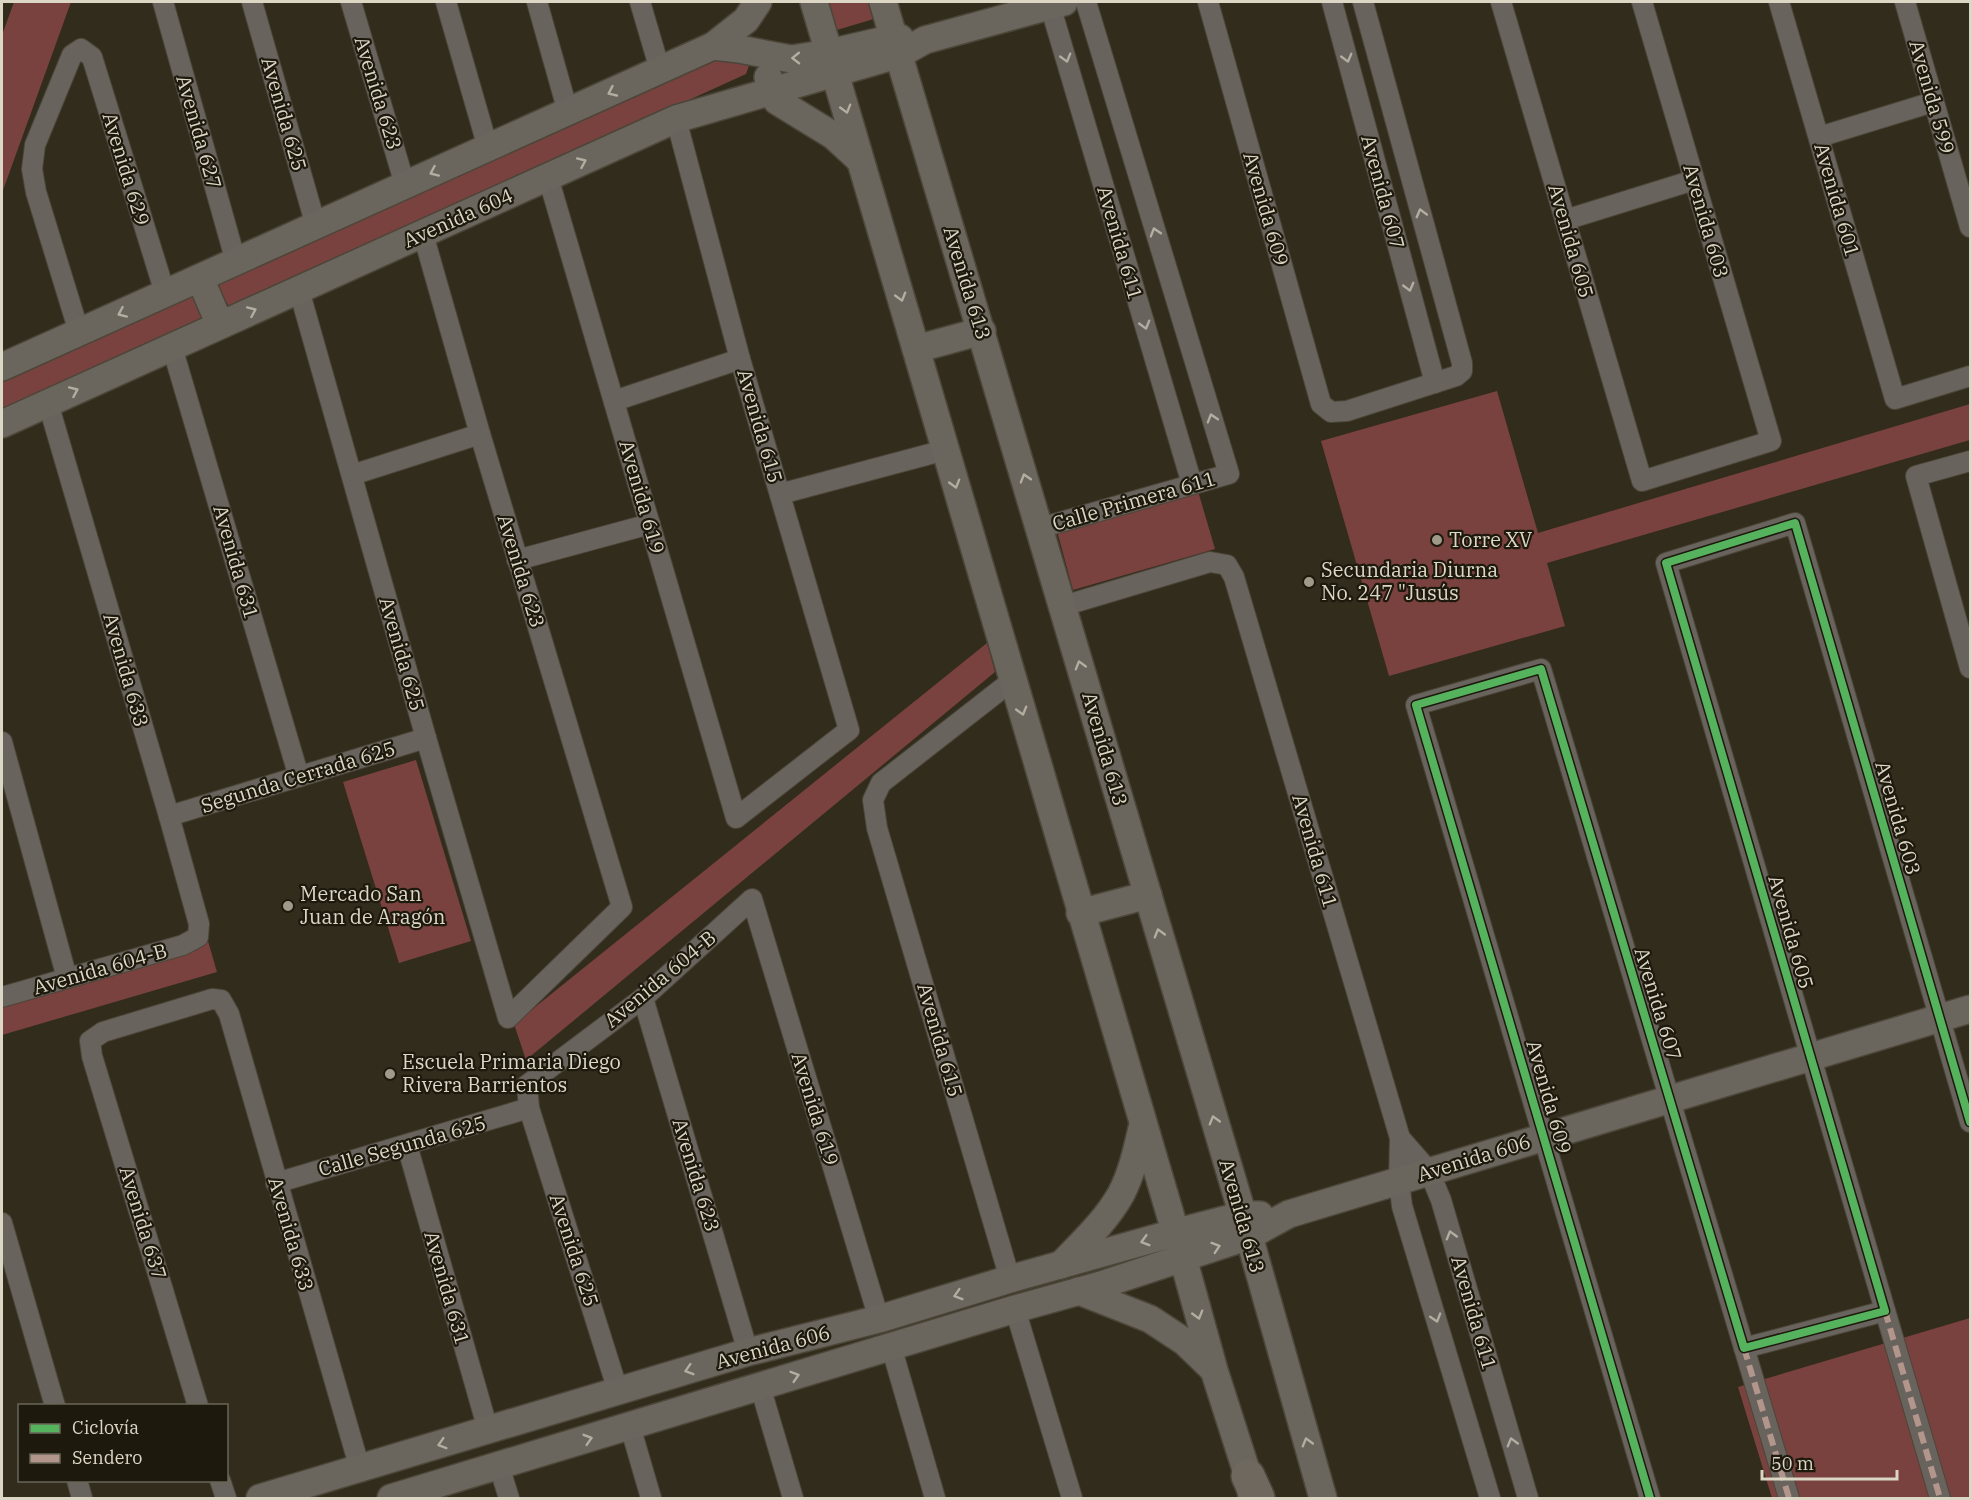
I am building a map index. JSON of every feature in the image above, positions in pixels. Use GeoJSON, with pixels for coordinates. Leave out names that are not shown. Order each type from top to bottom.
{"type":"FeatureCollection","features":[{"type":"Feature","properties":{"kind":"street","name":"Avenida 627"},"geometry":{"type":"LineString","coordinates":[[163,2],[236,262]]}},
{"type":"Feature","properties":{"kind":"street","name":"Avenida 625"},"geometry":{"type":"LineString","coordinates":[[252,2],[316,225]]}},
{"type":"Feature","properties":{"kind":"street","name":"Avenida 623"},"geometry":{"type":"LineString","coordinates":[[351,2],[405,185]]}},
{"type":"Feature","properties":{"kind":"street"},"geometry":{"type":"LineString","coordinates":[[446,2],[488,148]]}},
{"type":"Feature","properties":{"kind":"street"},"geometry":{"type":"LineString","coordinates":[[537,2],[568,112]]}},
{"type":"Feature","properties":{"kind":"street"},"geometry":{"type":"LineString","coordinates":[[640,2],[660,70]]}},
{"type":"Feature","properties":{"kind":"street"},"geometry":{"type":"LineString","coordinates":[[2,367],[713,46],[746,20],[758,2]]}},
{"type":"Feature","properties":{"kind":"street"},"geometry":{"type":"LineString","coordinates":[[814,2],[1214,1370],[1253,1491]]}},
{"type":"Feature","properties":{"kind":"street","name":"Avenida 613"},"geometry":{"type":"LineString","coordinates":[[883,2],[1246,1226],[1323,1498]]}},
{"type":"Feature","properties":{"kind":"street","name":"Avenida 611"},"geometry":{"type":"LineString","coordinates":[[1086,2],[1228,474]]}},
{"type":"Feature","properties":{"kind":"street","name":"Avenida 609"},"geometry":{"type":"LineString","coordinates":[[1208,2],[1321,404],[1331,412],[1347,411],[1435,382]]}},
{"type":"Feature","properties":{"kind":"street","name":"Avenida 607"},"geometry":{"type":"LineString","coordinates":[[1332,2],[1435,382],[1456,376],[1462,371],[1459,352],[1363,2]]}},
{"type":"Feature","properties":{"kind":"street","name":"Avenida 605"},"geometry":{"type":"LineString","coordinates":[[1501,2],[1642,481]]}},
{"type":"Feature","properties":{"kind":"street","name":"Avenida 603"},"geometry":{"type":"LineString","coordinates":[[1641,2],[1771,441],[1642,481]]}},
{"type":"Feature","properties":{"kind":"street","name":"Avenida 601"},"geometry":{"type":"LineString","coordinates":[[1779,2],[1895,399],[1971,376]]}},
{"type":"Feature","properties":{"kind":"street","name":"Avenida 599"},"geometry":{"type":"LineString","coordinates":[[1905,2],[1971,227]]}},
{"type":"Feature","properties":{"kind":"street","name":"Avenida 604"},"geometry":{"type":"LineString","coordinates":[[2,424],[676,119],[770,91],[833,63],[925,40],[1054,3]]}},
{"type":"Feature","properties":{"kind":"street","name":"Avenida 611"},"geometry":{"type":"LineString","coordinates":[[1054,3],[1192,484]]}},
{"type":"Feature","properties":{"kind":"street","name":"Avenida 604"},"geometry":{"type":"LineString","coordinates":[[713,46],[791,59],[833,63]]}},
{"type":"Feature","properties":{"kind":"street","name":"Avenida 629"},"geometry":{"type":"LineString","coordinates":[[79,332],[36,192],[32,169],[35,146],[72,54],[81,49],[92,57],[165,293]]}},
{"type":"Feature","properties":{"kind":"street"},"geometry":{"type":"LineString","coordinates":[[767,54],[770,91],[777,102],[834,136],[862,162]]}},
{"type":"Feature","properties":{"kind":"street"},"geometry":{"type":"LineString","coordinates":[[1819,137],[1933,102]]}},
{"type":"Feature","properties":{"kind":"street","name":"Avenida 615"},"geometry":{"type":"LineString","coordinates":[[676,119],[740,359],[849,730],[736,818]]}},
{"type":"Feature","properties":{"kind":"street","name":"Avenida 619"},"geometry":{"type":"LineString","coordinates":[[548,177],[736,818]]}},
{"type":"Feature","properties":{"kind":"street"},"geometry":{"type":"LineString","coordinates":[[1565,220],[1694,180]]}},
{"type":"Feature","properties":{"kind":"street","name":"Avenida 623"},"geometry":{"type":"LineString","coordinates":[[423,234],[517,560],[622,907],[508,1018]]}},
{"type":"Feature","properties":{"kind":"street"},"geometry":{"type":"LineString","coordinates":[[200,278],[220,325]]}},
{"type":"Feature","properties":{"kind":"street","name":"Avenida 625"},"geometry":{"type":"LineString","coordinates":[[299,290],[508,1018]]}},
{"type":"Feature","properties":{"kind":"street"},"geometry":{"type":"LineString","coordinates":[[916,349],[982,331]]}},
{"type":"Feature","properties":{"kind":"street","name":"Avenida 631"},"geometry":{"type":"LineString","coordinates":[[172,347],[299,777]]}},
{"type":"Feature","properties":{"kind":"street"},"geometry":{"type":"LineString","coordinates":[[614,401],[740,359]]}},
{"type":"Feature","properties":{"kind":"street","name":"Avenida 633"},"geometry":{"type":"LineString","coordinates":[[48,403],[169,816],[199,924],[198,937]]}},
{"type":"Feature","properties":{"kind":"street"},"geometry":{"type":"LineString","coordinates":[[352,475],[480,434]]}},
{"type":"Feature","properties":{"kind":"street"},"geometry":{"type":"LineString","coordinates":[[780,494],[945,450]]}},
{"type":"Feature","properties":{"kind":"street"},"geometry":{"type":"LineString","coordinates":[[1971,461],[1916,476],[1971,668]]}},
{"type":"Feature","properties":{"kind":"street","name":"Calle Primera 611"},"geometry":{"type":"LineString","coordinates":[[1040,528],[1228,474]]}},
{"type":"Feature","properties":{"kind":"street","name":"Avenida 603"},"geometry":{"type":"LineString","coordinates":[[1666,563],[1795,523],[1971,1122]]}},
{"type":"Feature","properties":{"kind":"street"},"geometry":{"type":"LineString","coordinates":[[517,560],[650,524]]}},
{"type":"Feature","properties":{"kind":"street","name":"Avenida 611"},"geometry":{"type":"LineString","coordinates":[[1063,606],[1210,562],[1227,565],[1234,576],[1400,1138],[1398,1180],[1402,1206],[1490,1498]]}},
{"type":"Feature","properties":{"kind":"street","name":"Avenida 605"},"geometry":{"type":"LineString","coordinates":[[1666,563],[1940,1498]]}},
{"type":"Feature","properties":{"kind":"street","name":"Avenida 607"},"geometry":{"type":"LineString","coordinates":[[1416,705],[1541,669],[1789,1498]]}},
{"type":"Feature","properties":{"kind":"street","name":"Avenida 615"},"geometry":{"type":"LineString","coordinates":[[1010,1279],[877,828],[873,800],[881,783],[1012,680]]}},
{"type":"Feature","properties":{"kind":"street","name":"Avenida 609"},"geometry":{"type":"LineString","coordinates":[[1416,705],[1650,1498]]}},
{"type":"Feature","properties":{"kind":"street","name":"Segunda Cerrada 625"},"geometry":{"type":"LineString","coordinates":[[169,816],[426,738]]}},
{"type":"Feature","properties":{"kind":"street"},"geometry":{"type":"LineString","coordinates":[[2,742],[67,978]]}},
{"type":"Feature","properties":{"kind":"street"},"geometry":{"type":"LineString","coordinates":[[1080,913],[1148,895]]}},
{"type":"Feature","properties":{"kind":"street","name":"Avenida 619"},"geometry":{"type":"LineString","coordinates":[[752,899],[879,1319]]}},
{"type":"Feature","properties":{"kind":"street","name":"Avenida 604-B"},"geometry":{"type":"LineString","coordinates":[[529,1108],[527,1085],[643,998],[752,899]]}},
{"type":"Feature","properties":{"kind":"street","name":"Avenida 604-B"},"geometry":{"type":"LineString","coordinates":[[2,997],[183,945],[198,937]]}},
{"type":"Feature","properties":{"kind":"street","name":"Avenida 623"},"geometry":{"type":"LineString","coordinates":[[643,998],[748,1352]]}},
{"type":"Feature","properties":{"kind":"street","name":"Avenida 633"},"geometry":{"type":"LineString","coordinates":[[90,1041],[103,1032],[212,999],[221,1000],[229,1014],[360,1469]]}},
{"type":"Feature","properties":{"kind":"street","name":"Avenida 606"},"geometry":{"type":"LineString","coordinates":[[260,1498],[748,1352],[879,1319],[1174,1233],[1246,1226],[1289,1214],[1971,1009]]}},
{"type":"Feature","properties":{"kind":"street","name":"Avenida 637"},"geometry":{"type":"LineString","coordinates":[[90,1041],[92,1056],[197,1404]]}},
{"type":"Feature","properties":{"kind":"street","name":"Avenida 625"},"geometry":{"type":"LineString","coordinates":[[529,1108],[618,1391]]}},
{"type":"Feature","properties":{"kind":"street","name":"Calle Segunda 625"},"geometry":{"type":"LineString","coordinates":[[276,1183],[529,1108]]}},
{"type":"Feature","properties":{"kind":"street"},"geometry":{"type":"LineString","coordinates":[[1060,1266],[1106,1216],[1121,1193],[1134,1162],[1143,1127]]}},
{"type":"Feature","properties":{"kind":"street","name":"Avenida 611"},"geometry":{"type":"LineString","coordinates":[[1400,1138],[1429,1171],[1441,1200],[1528,1498]]}},
{"type":"Feature","properties":{"kind":"street","name":"Avenida 631"},"geometry":{"type":"LineString","coordinates":[[407,1145],[488,1430]]}},
{"type":"Feature","properties":{"kind":"street"},"geometry":{"type":"LineString","coordinates":[[2,1223],[54,1404]]}},
{"type":"Feature","properties":{"kind":"street","name":"Avenida 606"},"geometry":{"type":"LineString","coordinates":[[392,1498],[1090,1288],[1183,1258],[1246,1226]]}},
{"type":"Feature","properties":{"kind":"street"},"geometry":{"type":"LineString","coordinates":[[1092,1256],[1090,1288],[1150,1319],[1185,1342],[1214,1370]]}},
{"type":"Feature","properties":{"kind":"street"},"geometry":{"type":"LineString","coordinates":[[1015,1309],[1072,1498]]}},
{"type":"Feature","properties":{"kind":"street"},"geometry":{"type":"LineString","coordinates":[[1744,1348],[1885,1311]]}},
{"type":"Feature","properties":{"kind":"street"},"geometry":{"type":"LineString","coordinates":[[891,1346],[935,1498]]}},
{"type":"Feature","properties":{"kind":"street"},"geometry":{"type":"LineString","coordinates":[[760,1386],[794,1498]]}},
{"type":"Feature","properties":{"kind":"street"},"geometry":{"type":"LineString","coordinates":[[544,1414],[555,1449]]}},
{"type":"Feature","properties":{"kind":"street"},"geometry":{"type":"LineString","coordinates":[[630,1426],[651,1498]]}},
{"type":"Feature","properties":{"kind":"street"},"geometry":{"type":"LineString","coordinates":[[499,1466],[509,1498]]}},
{"type":"Feature","properties":{"kind":"street"},"geometry":{"type":"LineString","coordinates":[[78,1482],[82,1498]]}},
{"type":"Feature","properties":{"kind":"street"},"geometry":{"type":"LineString","coordinates":[[221,1482],[226,1498]]}},
{"type":"Feature","properties":{"kind":"shaded area"},"geometry":{"type":"Polygon","coordinates":[[[14,2],[71,2],[2,193],[2,35],[14,2]]]}},
{"type":"Feature","properties":{"kind":"shaded area"},"geometry":{"type":"Polygon","coordinates":[[[829,2],[872,2],[877,18],[837,30],[829,2]]]}},
{"type":"Feature","properties":{"kind":"shaded area"},"geometry":{"type":"Polygon","coordinates":[[[719,52],[751,60],[746,74],[230,309],[215,280],[719,52]]]}},
{"type":"Feature","properties":{"kind":"shaded area"},"geometry":{"type":"Polygon","coordinates":[[[195,288],[209,318],[2,409],[2,376],[195,288]]]}},
{"type":"Feature","properties":{"kind":"shaded area"},"geometry":{"type":"Polygon","coordinates":[[[1497,391],[1538,533],[1970,404],[1970,440],[1547,563],[1565,626],[1389,676],[1321,441],[1497,391]]]}},
{"type":"Feature","properties":{"kind":"shaded area"},"geometry":{"type":"Polygon","coordinates":[[[1198,491],[1215,549],[1073,590],[1057,531],[1198,491]]]}},
{"type":"Feature","properties":{"kind":"shaded area"},"geometry":{"type":"Polygon","coordinates":[[[987,643],[995,672],[526,1060],[514,1024],[987,643]]]}},
{"type":"Feature","properties":{"kind":"shaded area"},"geometry":{"type":"Polygon","coordinates":[[[416,760],[471,941],[399,963],[343,782],[416,760]]]}},
{"type":"Feature","properties":{"kind":"shaded area"},"geometry":{"type":"Polygon","coordinates":[[[208,941],[217,972],[2,1035],[2,1001],[208,941]]]}},
{"type":"Feature","properties":{"kind":"shaded area"},"geometry":{"type":"Polygon","coordinates":[[[1970,1318],[1970,1498],[1772,1498],[1738,1387],[1970,1318]]]}},
{"type":"Feature","properties":{"kind":"marked path"},"geometry":{"type":"LineString","coordinates":[[1885,1311],[1940,1498]]}},
{"type":"Feature","properties":{"kind":"marked path"},"geometry":{"type":"LineString","coordinates":[[1744,1348],[1789,1498]]}},
{"type":"Feature","properties":{"kind":"cycle path"},"geometry":{"type":"LineString","coordinates":[[1650,1498],[1416,705],[1541,669],[1744,1348],[1885,1311],[1666,563],[1795,523],[1970,1122]]}},
{"type":"Feature","properties":{"kind":"place","name":"Torre XV"},"geometry":{"type":"Point","coordinates":[1437,540]}},
{"type":"Feature","properties":{"kind":"place","name":"Secundaria Diurna No. 247 \"Jusús"},"geometry":{"type":"Point","coordinates":[1309,582]}},
{"type":"Feature","properties":{"kind":"place","name":"Mercado San Juan de Aragón"},"geometry":{"type":"Point","coordinates":[288,906]}},
{"type":"Feature","properties":{"kind":"place","name":"Escuela Primaria Diego Rivera Barrientos"},"geometry":{"type":"Point","coordinates":[390,1074]}}]}
